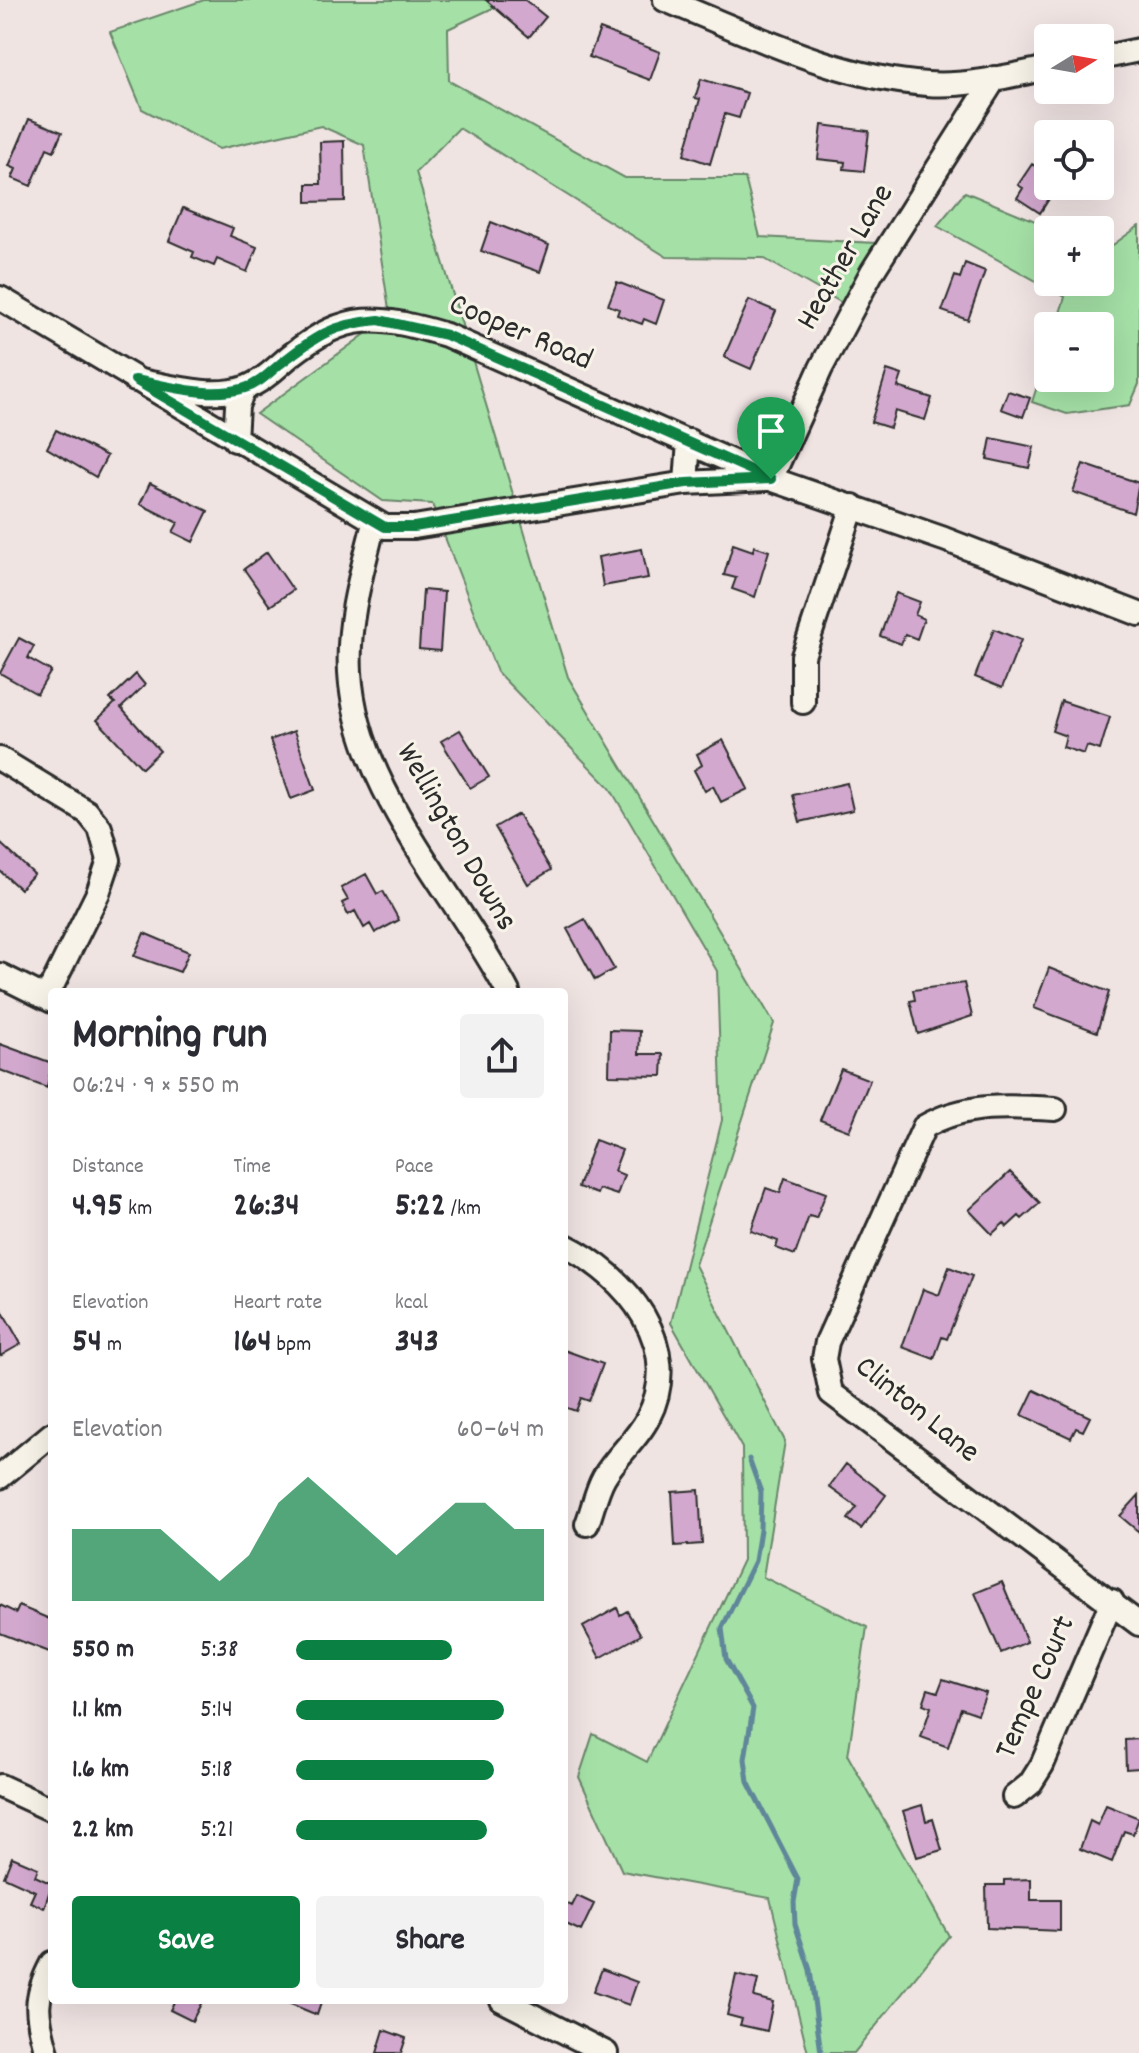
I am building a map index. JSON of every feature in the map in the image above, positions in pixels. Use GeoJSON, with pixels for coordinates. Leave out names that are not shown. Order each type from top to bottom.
{"type":"FeatureCollection","features":[{"type":"Feature","properties":{"kind":"street"},"geometry":{"type":"LineString","coordinates":[[665,0],[873,78],[929,85],[1034,71]]}},
{"type":"Feature","properties":{"kind":"street"},"geometry":{"type":"LineString","coordinates":[[1114,55],[1139,50]]}},
{"type":"Feature","properties":{"kind":"street","name":"Heather Lane"},"geometry":{"type":"LineString","coordinates":[[771,479],[821,368],[872,272],[995,78]]}},
{"type":"Feature","properties":{"kind":"street","name":"Cooper Road"},"geometry":{"type":"LineString","coordinates":[[0,298],[374,523],[396,528],[414,527],[686,483],[771,479]]}},
{"type":"Feature","properties":{"kind":"street","name":"Cooper Road"},"geometry":{"type":"LineString","coordinates":[[135,380],[199,392],[244,388],[258,382],[318,335],[341,324],[379,320],[446,335],[771,479],[853,506],[1139,614]]}},
{"type":"Feature","properties":{"kind":"street"},"geometry":{"type":"LineString","coordinates":[[235,440],[237,406],[244,388]]}},
{"type":"Feature","properties":{"kind":"street"},"geometry":{"type":"LineString","coordinates":[[686,483],[689,441]]}},
{"type":"Feature","properties":{"kind":"street"},"geometry":{"type":"LineString","coordinates":[[803,702],[803,656],[853,506]]}},
{"type":"Feature","properties":{"kind":"street","name":"Wellington Downs"},"geometry":{"type":"LineString","coordinates":[[374,523],[353,606],[350,674],[355,712],[382,785],[506,988]]}},
{"type":"Feature","properties":{"kind":"street"},"geometry":{"type":"LineString","coordinates":[[0,759],[87,812],[100,828],[109,860],[98,893],[54,988]]}},
{"type":"Feature","properties":{"kind":"street"},"geometry":{"type":"LineString","coordinates":[[0,975],[48,999]]}},
{"type":"Feature","properties":{"kind":"street","name":"Clinton Lane"},"geometry":{"type":"LineString","coordinates":[[1055,1109],[987,1107],[951,1114],[924,1127],[827,1342],[825,1377],[831,1393],[1139,1624]]}},
{"type":"Feature","properties":{"kind":"street"},"geometry":{"type":"LineString","coordinates":[[568,1247],[589,1258],[634,1299],[654,1335],[661,1360],[656,1400],[647,1421],[603,1477],[587,1524]]}},
{"type":"Feature","properties":{"kind":"street"},"geometry":{"type":"LineString","coordinates":[[0,1477],[48,1437]]}},
{"type":"Feature","properties":{"kind":"street","name":"Tempe Court"},"geometry":{"type":"LineString","coordinates":[[1014,1797],[1030,1784],[1042,1765],[1112,1601]]}},
{"type":"Feature","properties":{"kind":"street"},"geometry":{"type":"LineString","coordinates":[[0,1786],[48,1808]]}},
{"type":"Feature","properties":{"kind":"street"},"geometry":{"type":"LineString","coordinates":[[47,2053],[37,2019],[38,1988],[48,1970]]}},
{"type":"Feature","properties":{"kind":"street"},"geometry":{"type":"LineString","coordinates":[[510,2004],[606,2053]]}},
{"type":"Feature","properties":{"kind":"green space"},"geometry":{"type":"Polygon","coordinates":[[[204,0],[510,0],[448,29],[449,81],[625,178],[745,178],[760,237],[894,244],[851,308],[763,258],[667,257],[459,128],[416,172],[568,677],[774,1023],[695,1265],[785,1441],[763,1577],[867,1627],[848,1756],[949,1936],[854,2053],[808,2053],[770,1898],[622,1871],[579,1777],[593,1734],[647,1762],[743,1560],[742,1448],[671,1323],[722,1120],[717,971],[610,788],[497,672],[432,504],[383,501],[256,414],[390,316],[364,145],[321,126],[219,149],[142,109],[110,32],[204,0]]]}},
{"type":"Feature","properties":{"kind":"green space"},"geometry":{"type":"Polygon","coordinates":[[[965,192],[1034,220],[1034,280],[937,226],[965,192]]]}},
{"type":"Feature","properties":{"kind":"green space"},"geometry":{"type":"Polygon","coordinates":[[[1139,226],[1139,384],[1130,405],[1067,414],[1032,402],[1035,392],[1114,392],[1114,312],[1060,312],[1065,297],[1114,296],[1114,244],[1139,226]]]}},
{"type":"Feature","properties":{"kind":"building"},"geometry":{"type":"Polygon","coordinates":[[[486,0],[525,0],[546,17],[529,37],[486,0]]]}},
{"type":"Feature","properties":{"kind":"building"},"geometry":{"type":"Polygon","coordinates":[[[600,29],[660,52],[650,80],[589,57],[600,29]]]}},
{"type":"Feature","properties":{"kind":"building"},"geometry":{"type":"Polygon","coordinates":[[[701,79],[747,93],[739,118],[725,114],[710,164],[684,155],[700,99],[695,98],[701,79]]]}},
{"type":"Feature","properties":{"kind":"building"},"geometry":{"type":"Polygon","coordinates":[[[29,119],[62,132],[54,151],[47,148],[31,186],[12,178],[16,169],[9,166],[29,119]]]}},
{"type":"Feature","properties":{"kind":"building"},"geometry":{"type":"Polygon","coordinates":[[[822,125],[869,131],[864,171],[844,169],[845,162],[818,159],[822,125]]]}},
{"type":"Feature","properties":{"kind":"building"},"geometry":{"type":"Polygon","coordinates":[[[344,141],[345,201],[307,202],[307,184],[321,184],[320,142],[344,141]]]}},
{"type":"Feature","properties":{"kind":"building"},"geometry":{"type":"Polygon","coordinates":[[[1034,165],[1034,200],[1048,200],[1040,213],[1017,198],[1023,188],[1018,185],[1034,165]]]}},
{"type":"Feature","properties":{"kind":"building"},"geometry":{"type":"Polygon","coordinates":[[[183,208],[233,228],[230,236],[257,247],[247,272],[217,259],[214,266],[192,257],[194,252],[169,241],[183,208]]]}},
{"type":"Feature","properties":{"kind":"building"},"geometry":{"type":"Polygon","coordinates":[[[491,222],[549,245],[540,272],[481,251],[491,222]]]}},
{"type":"Feature","properties":{"kind":"building"},"geometry":{"type":"Polygon","coordinates":[[[965,263],[985,271],[968,320],[942,311],[955,276],[960,278],[965,263]]]}},
{"type":"Feature","properties":{"kind":"building"},"geometry":{"type":"Polygon","coordinates":[[[617,282],[664,300],[656,324],[644,319],[642,324],[617,315],[619,309],[608,305],[617,282]]]}},
{"type":"Feature","properties":{"kind":"building"},"geometry":{"type":"Polygon","coordinates":[[[749,300],[776,311],[751,369],[724,357],[749,300]]]}},
{"type":"Feature","properties":{"kind":"building"},"geometry":{"type":"Polygon","coordinates":[[[887,370],[902,375],[898,387],[932,398],[925,420],[895,411],[890,428],[871,422],[887,370]]]}},
{"type":"Feature","properties":{"kind":"building"},"geometry":{"type":"Polygon","coordinates":[[[1008,391],[1030,398],[1023,417],[1001,409],[1008,391]]]}},
{"type":"Feature","properties":{"kind":"building"},"geometry":{"type":"Polygon","coordinates":[[[56,430],[107,456],[96,477],[47,448],[56,430]]]}},
{"type":"Feature","properties":{"kind":"building"},"geometry":{"type":"Polygon","coordinates":[[[991,438],[1034,447],[1029,468],[987,459],[991,438]]]}},
{"type":"Feature","properties":{"kind":"building"},"geometry":{"type":"Polygon","coordinates":[[[1083,464],[1139,483],[1133,513],[1073,492],[1083,464]]]}},
{"type":"Feature","properties":{"kind":"building"},"geometry":{"type":"Polygon","coordinates":[[[150,483],[208,511],[193,542],[173,532],[178,523],[140,504],[150,483]]]}},
{"type":"Feature","properties":{"kind":"building"},"geometry":{"type":"Polygon","coordinates":[[[733,544],[753,551],[754,546],[769,551],[755,597],[732,589],[736,578],[724,575],[733,544]]]}},
{"type":"Feature","properties":{"kind":"building"},"geometry":{"type":"Polygon","coordinates":[[[642,549],[648,578],[603,586],[598,557],[642,549]]]}},
{"type":"Feature","properties":{"kind":"building"},"geometry":{"type":"Polygon","coordinates":[[[267,552],[293,590],[270,606],[244,569],[267,552]]]}},
{"type":"Feature","properties":{"kind":"building"},"geometry":{"type":"Polygon","coordinates":[[[423,590],[444,592],[440,651],[419,649],[423,590]]]}},
{"type":"Feature","properties":{"kind":"building"},"geometry":{"type":"Polygon","coordinates":[[[896,593],[920,602],[915,615],[924,619],[917,639],[905,634],[901,644],[880,636],[896,593]]]}},
{"type":"Feature","properties":{"kind":"building"},"geometry":{"type":"Polygon","coordinates":[[[994,629],[1021,640],[1002,688],[975,677],[994,629]]]}},
{"type":"Feature","properties":{"kind":"building"},"geometry":{"type":"Polygon","coordinates":[[[19,638],[34,646],[28,658],[51,671],[37,694],[0,673],[19,638]]]}},
{"type":"Feature","properties":{"kind":"building"},"geometry":{"type":"Polygon","coordinates":[[[136,674],[145,685],[121,708],[160,751],[142,768],[97,720],[115,703],[110,699],[136,674]]]}},
{"type":"Feature","properties":{"kind":"building"},"geometry":{"type":"Polygon","coordinates":[[[1061,701],[1110,717],[1100,750],[1087,746],[1084,754],[1063,747],[1066,736],[1052,731],[1061,701]]]}},
{"type":"Feature","properties":{"kind":"building"},"geometry":{"type":"Polygon","coordinates":[[[460,730],[489,777],[470,788],[441,741],[460,730]]]}},
{"type":"Feature","properties":{"kind":"building"},"geometry":{"type":"Polygon","coordinates":[[[294,731],[315,790],[291,799],[270,740],[294,731]]]}},
{"type":"Feature","properties":{"kind":"building"},"geometry":{"type":"Polygon","coordinates":[[[723,740],[748,789],[721,802],[713,786],[705,791],[694,770],[702,765],[697,754],[723,740]]]}},
{"type":"Feature","properties":{"kind":"building"},"geometry":{"type":"Polygon","coordinates":[[[847,783],[853,810],[800,822],[793,795],[847,783]]]}},
{"type":"Feature","properties":{"kind":"building"},"geometry":{"type":"Polygon","coordinates":[[[518,814],[551,870],[528,884],[495,827],[518,814]]]}},
{"type":"Feature","properties":{"kind":"building"},"geometry":{"type":"Polygon","coordinates":[[[0,843],[34,874],[20,889],[0,871],[0,843]]]}},
{"type":"Feature","properties":{"kind":"building"},"geometry":{"type":"Polygon","coordinates":[[[366,874],[377,894],[383,891],[399,920],[375,933],[370,924],[364,928],[355,911],[348,915],[342,903],[348,900],[341,888],[366,874]]]}},
{"type":"Feature","properties":{"kind":"building"},"geometry":{"type":"Polygon","coordinates":[[[585,919],[614,969],[595,980],[567,929],[585,919]]]}},
{"type":"Feature","properties":{"kind":"building"},"geometry":{"type":"Polygon","coordinates":[[[144,933],[189,952],[180,972],[134,956],[144,933]]]}},
{"type":"Feature","properties":{"kind":"building"},"geometry":{"type":"Polygon","coordinates":[[[1049,968],[1109,992],[1097,1032],[1034,1008],[1049,968]]]}},
{"type":"Feature","properties":{"kind":"building"},"geometry":{"type":"Polygon","coordinates":[[[964,983],[972,1016],[918,1034],[910,1001],[915,1000],[913,990],[964,983]]]}},
{"type":"Feature","properties":{"kind":"building"},"geometry":{"type":"Polygon","coordinates":[[[610,1030],[640,1031],[639,1054],[663,1054],[662,1076],[609,1075],[610,1030]]]}},
{"type":"Feature","properties":{"kind":"building"},"geometry":{"type":"Polygon","coordinates":[[[0,1044],[48,1062],[47,1088],[0,1070],[0,1044]]]}},
{"type":"Feature","properties":{"kind":"building"},"geometry":{"type":"Polygon","coordinates":[[[841,1069],[870,1080],[849,1131],[820,1120],[841,1069]]]}},
{"type":"Feature","properties":{"kind":"building"},"geometry":{"type":"Polygon","coordinates":[[[595,1140],[622,1150],[614,1171],[624,1175],[617,1195],[599,1189],[597,1194],[578,1187],[595,1140]]]}},
{"type":"Feature","properties":{"kind":"building"},"geometry":{"type":"Polygon","coordinates":[[[1010,1172],[1040,1203],[1022,1219],[1019,1216],[1007,1227],[1004,1223],[992,1234],[969,1210],[1010,1172]]]}},
{"type":"Feature","properties":{"kind":"building"},"geometry":{"type":"Polygon","coordinates":[[[785,1178],[826,1193],[816,1218],[809,1216],[795,1255],[776,1248],[778,1241],[751,1231],[766,1188],[780,1193],[785,1178]]]}},
{"type":"Feature","properties":{"kind":"building"},"geometry":{"type":"Polygon","coordinates":[[[949,1267],[972,1276],[947,1339],[942,1337],[934,1359],[902,1347],[923,1289],[939,1295],[949,1267]]]}},
{"type":"Feature","properties":{"kind":"building"},"geometry":{"type":"Polygon","coordinates":[[[0,1307],[21,1344],[0,1356],[0,1307]]]}},
{"type":"Feature","properties":{"kind":"building"},"geometry":{"type":"Polygon","coordinates":[[[568,1351],[603,1364],[589,1401],[581,1398],[576,1411],[568,1408],[568,1351]]]}},
{"type":"Feature","properties":{"kind":"building"},"geometry":{"type":"Polygon","coordinates":[[[1034,1390],[1090,1417],[1083,1431],[1076,1428],[1071,1438],[1022,1415],[1034,1390]]]}},
{"type":"Feature","properties":{"kind":"building"},"geometry":{"type":"Polygon","coordinates":[[[846,1464],[886,1495],[861,1529],[848,1519],[857,1507],[829,1487],[846,1464]]]}},
{"type":"Feature","properties":{"kind":"building"},"geometry":{"type":"Polygon","coordinates":[[[699,1490],[702,1544],[675,1546],[672,1492],[699,1490]]]}},
{"type":"Feature","properties":{"kind":"building"},"geometry":{"type":"Polygon","coordinates":[[[1139,1495],[1139,1532],[1120,1516],[1139,1495]]]}},
{"type":"Feature","properties":{"kind":"building"},"geometry":{"type":"Polygon","coordinates":[[[1002,1582],[1027,1642],[1001,1653],[975,1593],[1002,1582]]]}},
{"type":"Feature","properties":{"kind":"building"},"geometry":{"type":"Polygon","coordinates":[[[0,1605],[16,1613],[19,1606],[48,1618],[48,1651],[0,1633],[0,1605]]]}},
{"type":"Feature","properties":{"kind":"building"},"geometry":{"type":"Polygon","coordinates":[[[617,1608],[620,1615],[627,1611],[641,1635],[600,1658],[583,1627],[617,1608]]]}},
{"type":"Feature","properties":{"kind":"building"},"geometry":{"type":"Polygon","coordinates":[[[943,1679],[986,1693],[978,1714],[961,1708],[948,1747],[921,1737],[931,1707],[923,1704],[928,1689],[938,1692],[943,1679]]]}},
{"type":"Feature","properties":{"kind":"building"},"geometry":{"type":"Polygon","coordinates":[[[1139,1739],[1139,1768],[1126,1769],[1125,1740],[1139,1739]]]}},
{"type":"Feature","properties":{"kind":"building"},"geometry":{"type":"Polygon","coordinates":[[[922,1805],[926,1821],[933,1819],[942,1850],[917,1857],[903,1811],[922,1805]]]}},
{"type":"Feature","properties":{"kind":"building"},"geometry":{"type":"Polygon","coordinates":[[[1106,1805],[1139,1818],[1133,1834],[1124,1831],[1112,1862],[1080,1849],[1090,1821],[1098,1825],[1106,1805]]]}},
{"type":"Feature","properties":{"kind":"building"},"geometry":{"type":"Polygon","coordinates":[[[12,1857],[38,1868],[35,1876],[48,1882],[44,1908],[30,1902],[35,1891],[4,1877],[12,1857]]]}},
{"type":"Feature","properties":{"kind":"building"},"geometry":{"type":"Polygon","coordinates":[[[1031,1879],[1031,1900],[1060,1900],[1060,1931],[987,1928],[986,1885],[1004,1885],[1004,1880],[1031,1879]]]}},
{"type":"Feature","properties":{"kind":"building"},"geometry":{"type":"Polygon","coordinates":[[[577,1896],[594,1904],[581,1931],[568,1925],[568,1904],[572,1906],[577,1896]]]}},
{"type":"Feature","properties":{"kind":"building"},"geometry":{"type":"Polygon","coordinates":[[[602,1969],[637,1982],[629,2005],[593,1992],[602,1969]]]}},
{"type":"Feature","properties":{"kind":"building"},"geometry":{"type":"Polygon","coordinates":[[[736,1975],[758,1980],[754,1997],[773,2002],[767,2031],[740,2025],[742,2019],[727,2015],[736,1975]]]}},
{"type":"Feature","properties":{"kind":"building"},"geometry":{"type":"Polygon","coordinates":[[[173,2004],[201,2004],[192,2021],[170,2010],[173,2004]]]}},
{"type":"Feature","properties":{"kind":"building"},"geometry":{"type":"Polygon","coordinates":[[[291,2004],[321,2004],[317,2015],[291,2004]]]}},
{"type":"Feature","properties":{"kind":"building"},"geometry":{"type":"Polygon","coordinates":[[[384,2030],[406,2038],[401,2053],[377,2053],[384,2030]]]}},
{"type":"Feature","properties":{"kind":"waterway"},"geometry":{"type":"LineString","coordinates":[[749,1459],[761,1492],[760,1530],[755,1561],[722,1628],[726,1659],[753,1708],[745,1759],[748,1782],[798,1879],[794,1902],[795,1924],[810,1970],[821,2053]]}},
{"type":"Feature","properties":{"kind":"route"},"geometry":{"type":"LineString","coordinates":[[379,320],[408,324],[446,335],[771,479],[686,483],[414,527],[385,527],[135,380],[199,392],[244,388],[258,382],[318,335],[341,324],[379,320]]}}]}
